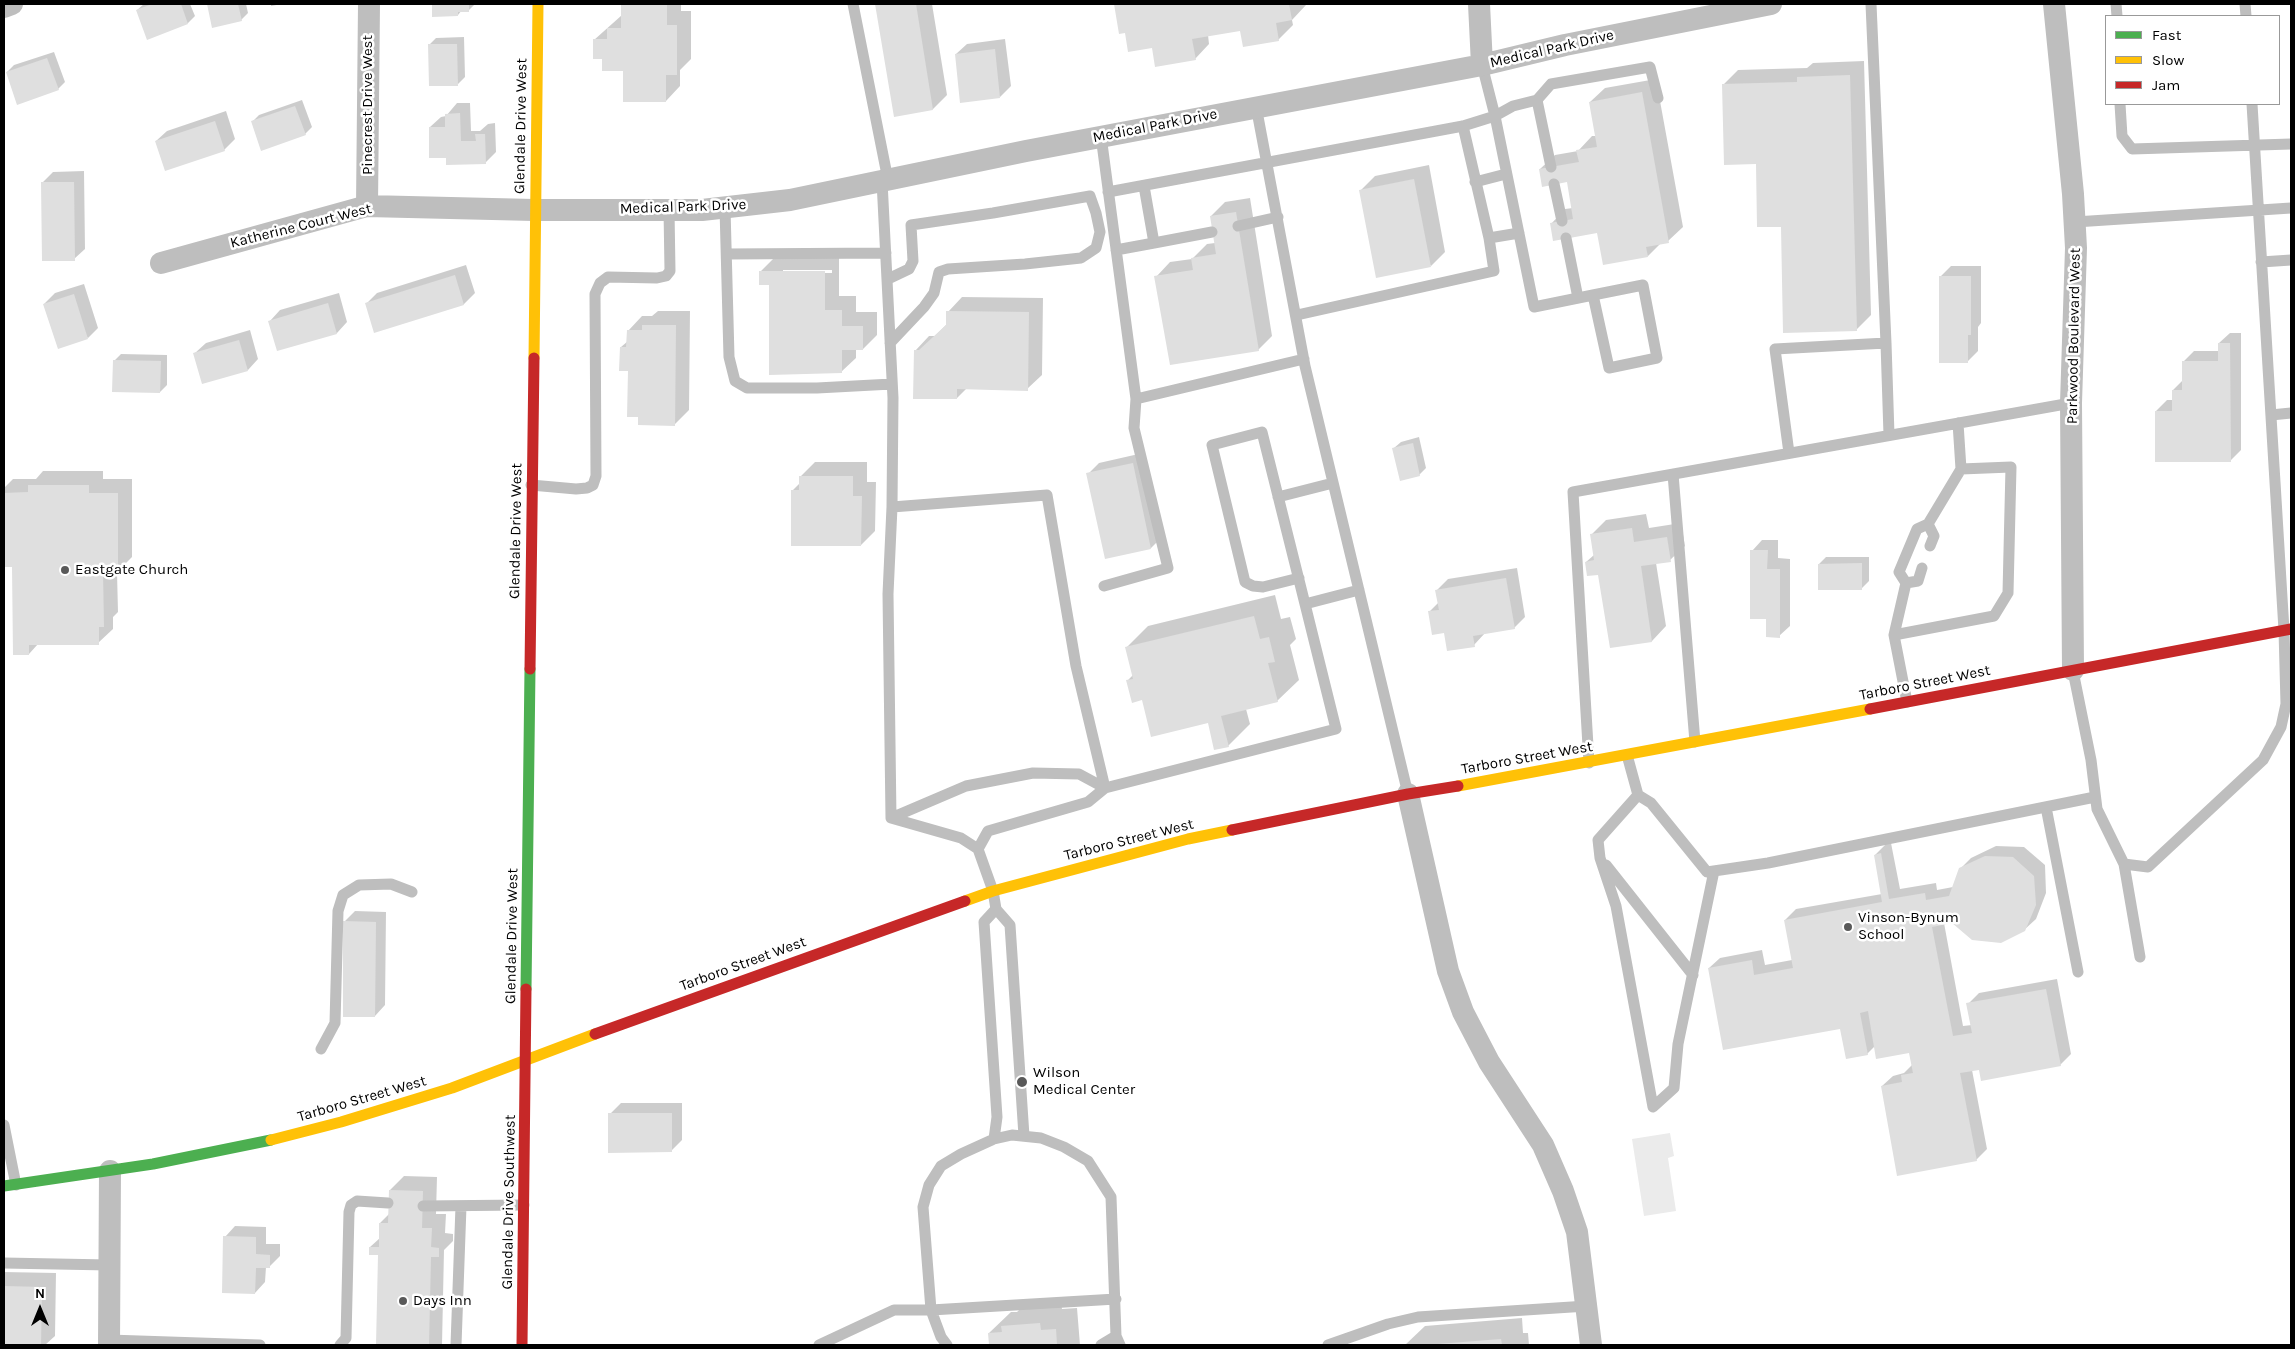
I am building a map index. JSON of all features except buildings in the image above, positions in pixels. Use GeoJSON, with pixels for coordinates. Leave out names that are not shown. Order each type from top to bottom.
{"type":"FeatureCollection","features":[{"type":"Feature","properties":{"kind":"main road","name":"Glendale Drive West"},"geometry":{"type":"LineString","coordinates":[[526,1058],[534,210],[538,4]]}},
{"type":"Feature","properties":{"kind":"main road","name":"Tarboro Street West"},"geometry":{"type":"LineString","coordinates":[[4,1186],[110,1172],[218,1152],[341,1122],[452,1088],[526,1058],[993,892],[1188,840],[1408,794],[1627,755],[2288,629]]}},
{"type":"Feature","properties":{"kind":"main road","name":"Glendale Drive Southwest"},"geometry":{"type":"LineString","coordinates":[[522,1345],[526,1058]]}},
{"type":"Feature","properties":{"kind":"street"},"geometry":{"type":"LineString","coordinates":[[4,7],[12,4]]}},
{"type":"Feature","properties":{"kind":"street","name":"Pinecrest Drive West"},"geometry":{"type":"LineString","coordinates":[[367,206],[369,4]]}},
{"type":"Feature","properties":{"kind":"street"},"geometry":{"type":"LineString","coordinates":[[1479,4],[1482,65]]}},
{"type":"Feature","properties":{"kind":"street","name":"Medical Park Drive"},"geometry":{"type":"LineString","coordinates":[[534,210],[725,208],[790,200],[1101,136],[1482,65],[1594,39],[1771,4]]}},
{"type":"Feature","properties":{"kind":"street","name":"Parkwood Boulevard West"},"geometry":{"type":"LineString","coordinates":[[2054,4],[2076,248],[2071,403],[2073,670]]}},
{"type":"Feature","properties":{"kind":"street","name":"Katherine Court West"},"geometry":{"type":"LineString","coordinates":[[161,263],[367,206],[534,210]]}},
{"type":"Feature","properties":{"kind":"street"},"geometry":{"type":"LineString","coordinates":[[1408,794],[1448,970],[1463,1012],[1489,1062],[1543,1145],[1563,1191],[1577,1232],[1591,1345]]}},
{"type":"Feature","properties":{"kind":"street"},"geometry":{"type":"LineString","coordinates":[[109,1343],[110,1172]]}},
{"type":"Feature","properties":{"kind":"lane"},"geometry":{"type":"LineString","coordinates":[[853,4],[885,180],[886,253],[892,384],[892,507],[888,594],[892,818]]}},
{"type":"Feature","properties":{"kind":"lane"},"geometry":{"type":"LineString","coordinates":[[1872,4],[1889,436]]}},
{"type":"Feature","properties":{"kind":"lane"},"geometry":{"type":"LineString","coordinates":[[1482,65],[1495,116],[1534,307],[1578,298],[1593,295],[1643,285],[1657,358],[1609,368],[1593,295]]}},
{"type":"Feature","properties":{"kind":"lane"},"geometry":{"type":"LineString","coordinates":[[1108,192],[1463,126],[1495,116],[1513,106],[1537,100],[1551,84],[1650,67],[1658,98]]}},
{"type":"Feature","properties":{"kind":"lane"},"geometry":{"type":"LineString","coordinates":[[1537,100],[1551,167]]}},
{"type":"Feature","properties":{"kind":"lane"},"geometry":{"type":"LineString","coordinates":[[2120,105],[2122,136],[2132,149],[2254,147],[2291,144]]}},
{"type":"Feature","properties":{"kind":"lane"},"geometry":{"type":"LineString","coordinates":[[2124,864],[2148,867],[2263,760],[2281,727],[2286,704],[2288,629],[2271,415],[2252,105]]}},
{"type":"Feature","properties":{"kind":"lane"},"geometry":{"type":"LineString","coordinates":[[1256,106],[1304,360],[1408,794]]}},
{"type":"Feature","properties":{"kind":"lane"},"geometry":{"type":"LineString","coordinates":[[1297,315],[1494,272],[1489,238],[1463,126]]}},
{"type":"Feature","properties":{"kind":"lane"},"geometry":{"type":"LineString","coordinates":[[1101,136],[1136,399],[1134,428],[1168,568],[1104,586]]}},
{"type":"Feature","properties":{"kind":"lane"},"geometry":{"type":"LineString","coordinates":[[1475,182],[1506,174]]}},
{"type":"Feature","properties":{"kind":"lane"},"geometry":{"type":"LineString","coordinates":[[1554,184],[1562,221]]}},
{"type":"Feature","properties":{"kind":"lane"},"geometry":{"type":"LineString","coordinates":[[1144,186],[1154,243]]}},
{"type":"Feature","properties":{"kind":"lane"},"geometry":{"type":"LineString","coordinates":[[888,279],[909,269],[913,261],[911,225],[1090,196],[1100,232],[1096,248],[1081,258],[948,269],[939,272],[934,293],[924,307],[890,343]]}},
{"type":"Feature","properties":{"kind":"lane"},"geometry":{"type":"LineString","coordinates":[[725,208],[729,357],[735,381],[748,388],[817,388],[892,384]]}},
{"type":"Feature","properties":{"kind":"lane"},"geometry":{"type":"LineString","coordinates":[[2075,222],[2291,208]]}},
{"type":"Feature","properties":{"kind":"lane"},"geometry":{"type":"LineString","coordinates":[[531,485],[576,489],[587,488],[593,485],[596,476],[595,294],[600,283],[608,277],[657,278],[666,276],[670,271],[669,210]]}},
{"type":"Feature","properties":{"kind":"lane"},"geometry":{"type":"LineString","coordinates":[[1238,226],[1278,217]]}},
{"type":"Feature","properties":{"kind":"lane"},"geometry":{"type":"LineString","coordinates":[[1116,250],[1212,232]]}},
{"type":"Feature","properties":{"kind":"lane"},"geometry":{"type":"LineString","coordinates":[[1489,238],[1519,233]]}},
{"type":"Feature","properties":{"kind":"lane"},"geometry":{"type":"LineString","coordinates":[[1566,238],[1578,298]]}},
{"type":"Feature","properties":{"kind":"lane"},"geometry":{"type":"LineString","coordinates":[[727,254],[886,253]]}},
{"type":"Feature","properties":{"kind":"lane"},"geometry":{"type":"LineString","coordinates":[[2261,262],[2291,260]]}},
{"type":"Feature","properties":{"kind":"lane"},"geometry":{"type":"LineString","coordinates":[[1790,453],[1775,349],[1886,343]]}},
{"type":"Feature","properties":{"kind":"lane"},"geometry":{"type":"LineString","coordinates":[[1136,399],[1304,360]]}},
{"type":"Feature","properties":{"kind":"lane"},"geometry":{"type":"LineString","coordinates":[[1589,762],[1574,492],[2071,403]]}},
{"type":"Feature","properties":{"kind":"lane"},"geometry":{"type":"LineString","coordinates":[[2271,415],[2291,413]]}},
{"type":"Feature","properties":{"kind":"lane"},"geometry":{"type":"LineString","coordinates":[[1907,702],[1894,635],[1906,584],[1899,572],[1917,529],[1928,524],[1961,469],[1958,423]]}},
{"type":"Feature","properties":{"kind":"lane"},"geometry":{"type":"LineString","coordinates":[[978,849],[988,830],[1088,802],[1105,788],[1336,729],[1306,604],[1262,432],[1212,445],[1245,582],[1253,586],[1263,587],[1299,578]]}},
{"type":"Feature","properties":{"kind":"lane"},"geometry":{"type":"LineString","coordinates":[[1894,635],[1994,616],[2008,593],[2011,467],[1961,469]]}},
{"type":"Feature","properties":{"kind":"lane"},"geometry":{"type":"LineString","coordinates":[[1673,474],[1695,742]]}},
{"type":"Feature","properties":{"kind":"lane"},"geometry":{"type":"LineString","coordinates":[[1278,497],[1333,483]]}},
{"type":"Feature","properties":{"kind":"lane"},"geometry":{"type":"LineString","coordinates":[[892,507],[1046,495],[1076,666],[1105,788]]}},
{"type":"Feature","properties":{"kind":"lane"},"geometry":{"type":"LineString","coordinates":[[1928,524],[1934,536],[1930,546]]}},
{"type":"Feature","properties":{"kind":"lane"},"geometry":{"type":"LineString","coordinates":[[1906,584],[1918,581],[1922,568]]}},
{"type":"Feature","properties":{"kind":"lane"},"geometry":{"type":"LineString","coordinates":[[1306,604],[1359,590]]}},
{"type":"Feature","properties":{"kind":"lane"},"geometry":{"type":"LineString","coordinates":[[2073,670],[2091,760],[2097,809],[2124,864],[2140,957]]}},
{"type":"Feature","properties":{"kind":"lane"},"geometry":{"type":"LineString","coordinates":[[1627,755],[1638,796],[1651,803],[1707,872],[1768,862],[2095,797]]}},
{"type":"Feature","properties":{"kind":"lane"},"geometry":{"type":"LineString","coordinates":[[892,818],[966,786],[1033,773],[1079,774],[1105,788]]}},
{"type":"Feature","properties":{"kind":"lane"},"geometry":{"type":"LineString","coordinates":[[1638,796],[1598,840],[1600,858],[1616,906],[1653,1106],[1674,1088],[1678,1044],[1714,870]]}},
{"type":"Feature","properties":{"kind":"lane"},"geometry":{"type":"LineString","coordinates":[[2046,808],[2078,972]]}},
{"type":"Feature","properties":{"kind":"lane"},"geometry":{"type":"LineString","coordinates":[[892,818],[961,838],[978,849],[993,892],[996,909],[1010,925],[1024,1136]]}},
{"type":"Feature","properties":{"kind":"lane"},"geometry":{"type":"LineString","coordinates":[[1600,858],[1693,974]]}},
{"type":"Feature","properties":{"kind":"lane"},"geometry":{"type":"LineString","coordinates":[[321,1049],[335,1023],[338,911],[343,894],[359,885],[367,884],[391,884],[412,892]]}},
{"type":"Feature","properties":{"kind":"lane"},"geometry":{"type":"LineString","coordinates":[[994,1138],[997,1117],[984,922],[996,909]]}},
{"type":"Feature","properties":{"kind":"lane"},"geometry":{"type":"LineString","coordinates":[[4,1125],[16,1185]]}},
{"type":"Feature","properties":{"kind":"lane"},"geometry":{"type":"LineString","coordinates":[[947,1345],[941,1337],[931,1310],[923,1207],[929,1185],[941,1166],[961,1154],[994,1138],[1024,1136],[1040,1138],[1064,1147],[1088,1161],[1110,1197],[1118,1340],[1100,1345]]}},
{"type":"Feature","properties":{"kind":"lane"},"geometry":{"type":"LineString","coordinates":[[340,1345],[346,1338],[348,1212],[351,1205],[357,1201],[388,1202]]}},
{"type":"Feature","properties":{"kind":"lane"},"geometry":{"type":"LineString","coordinates":[[423,1206],[524,1205]]}},
{"type":"Feature","properties":{"kind":"lane"},"geometry":{"type":"LineString","coordinates":[[456,1345],[461,1206]]}},
{"type":"Feature","properties":{"kind":"lane"},"geometry":{"type":"LineString","coordinates":[[4,1263],[109,1265]]}},
{"type":"Feature","properties":{"kind":"lane"},"geometry":{"type":"LineString","coordinates":[[819,1345],[894,1310],[931,1310],[1116,1299]]}},
{"type":"Feature","properties":{"kind":"lane"},"geometry":{"type":"LineString","coordinates":[[1328,1345],[1388,1324],[1418,1317],[1587,1306]]}},
{"type":"Feature","properties":{"kind":"lane"},"geometry":{"type":"LineString","coordinates":[[109,1343],[260,1345]]}},
{"type":"Feature","properties":{"kind":"shaded area"},"geometry":{"type":"Polygon","coordinates":[[[1670,1133],[1674,1156],[1668,1158],[1676,1211],[1644,1216],[1632,1139],[1670,1133]]]}},
{"type":"Feature","properties":{"kind":"traffic: fast"},"geometry":{"type":"LineString","coordinates":[[526,989],[530,669]]}},
{"type":"Feature","properties":{"kind":"traffic: fast"},"geometry":{"type":"LineString","coordinates":[[4,1186],[153,1164],[271,1140]]}},
{"type":"Feature","properties":{"kind":"traffic: slow"},"geometry":{"type":"LineString","coordinates":[[534,358],[538,4]]}},
{"type":"Feature","properties":{"kind":"traffic: slow"},"geometry":{"type":"LineString","coordinates":[[1458,786],[1870,709]]}},
{"type":"Feature","properties":{"kind":"traffic: slow"},"geometry":{"type":"LineString","coordinates":[[965,901],[993,891],[1188,839],[1232,830]]}},
{"type":"Feature","properties":{"kind":"traffic: slow"},"geometry":{"type":"LineString","coordinates":[[271,1140],[341,1122],[452,1088],[595,1034]]}},
{"type":"Feature","properties":{"kind":"traffic: jam"},"geometry":{"type":"LineString","coordinates":[[530,669],[534,358]]}},
{"type":"Feature","properties":{"kind":"traffic: jam"},"geometry":{"type":"LineString","coordinates":[[1870,709],[2291,629]]}},
{"type":"Feature","properties":{"kind":"traffic: jam"},"geometry":{"type":"LineString","coordinates":[[1232,830],[1408,794],[1458,786]]}},
{"type":"Feature","properties":{"kind":"traffic: jam"},"geometry":{"type":"LineString","coordinates":[[595,1034],[965,901]]}},
{"type":"Feature","properties":{"kind":"traffic: jam"},"geometry":{"type":"LineString","coordinates":[[522,1345],[526,989]]}},
{"type":"Feature","properties":{"kind":"place","name":"Eastgate Church"},"geometry":{"type":"Point","coordinates":[65,570]}},
{"type":"Feature","properties":{"kind":"place","name":"Vinson-Bynum School"},"geometry":{"type":"Point","coordinates":[1848,927]}},
{"type":"Feature","properties":{"kind":"place","name":"Wilson Medical Center"},"geometry":{"type":"Point","coordinates":[1022,1082]}},
{"type":"Feature","properties":{"kind":"place","name":"Days Inn"},"geometry":{"type":"Point","coordinates":[403,1301]}}]}
